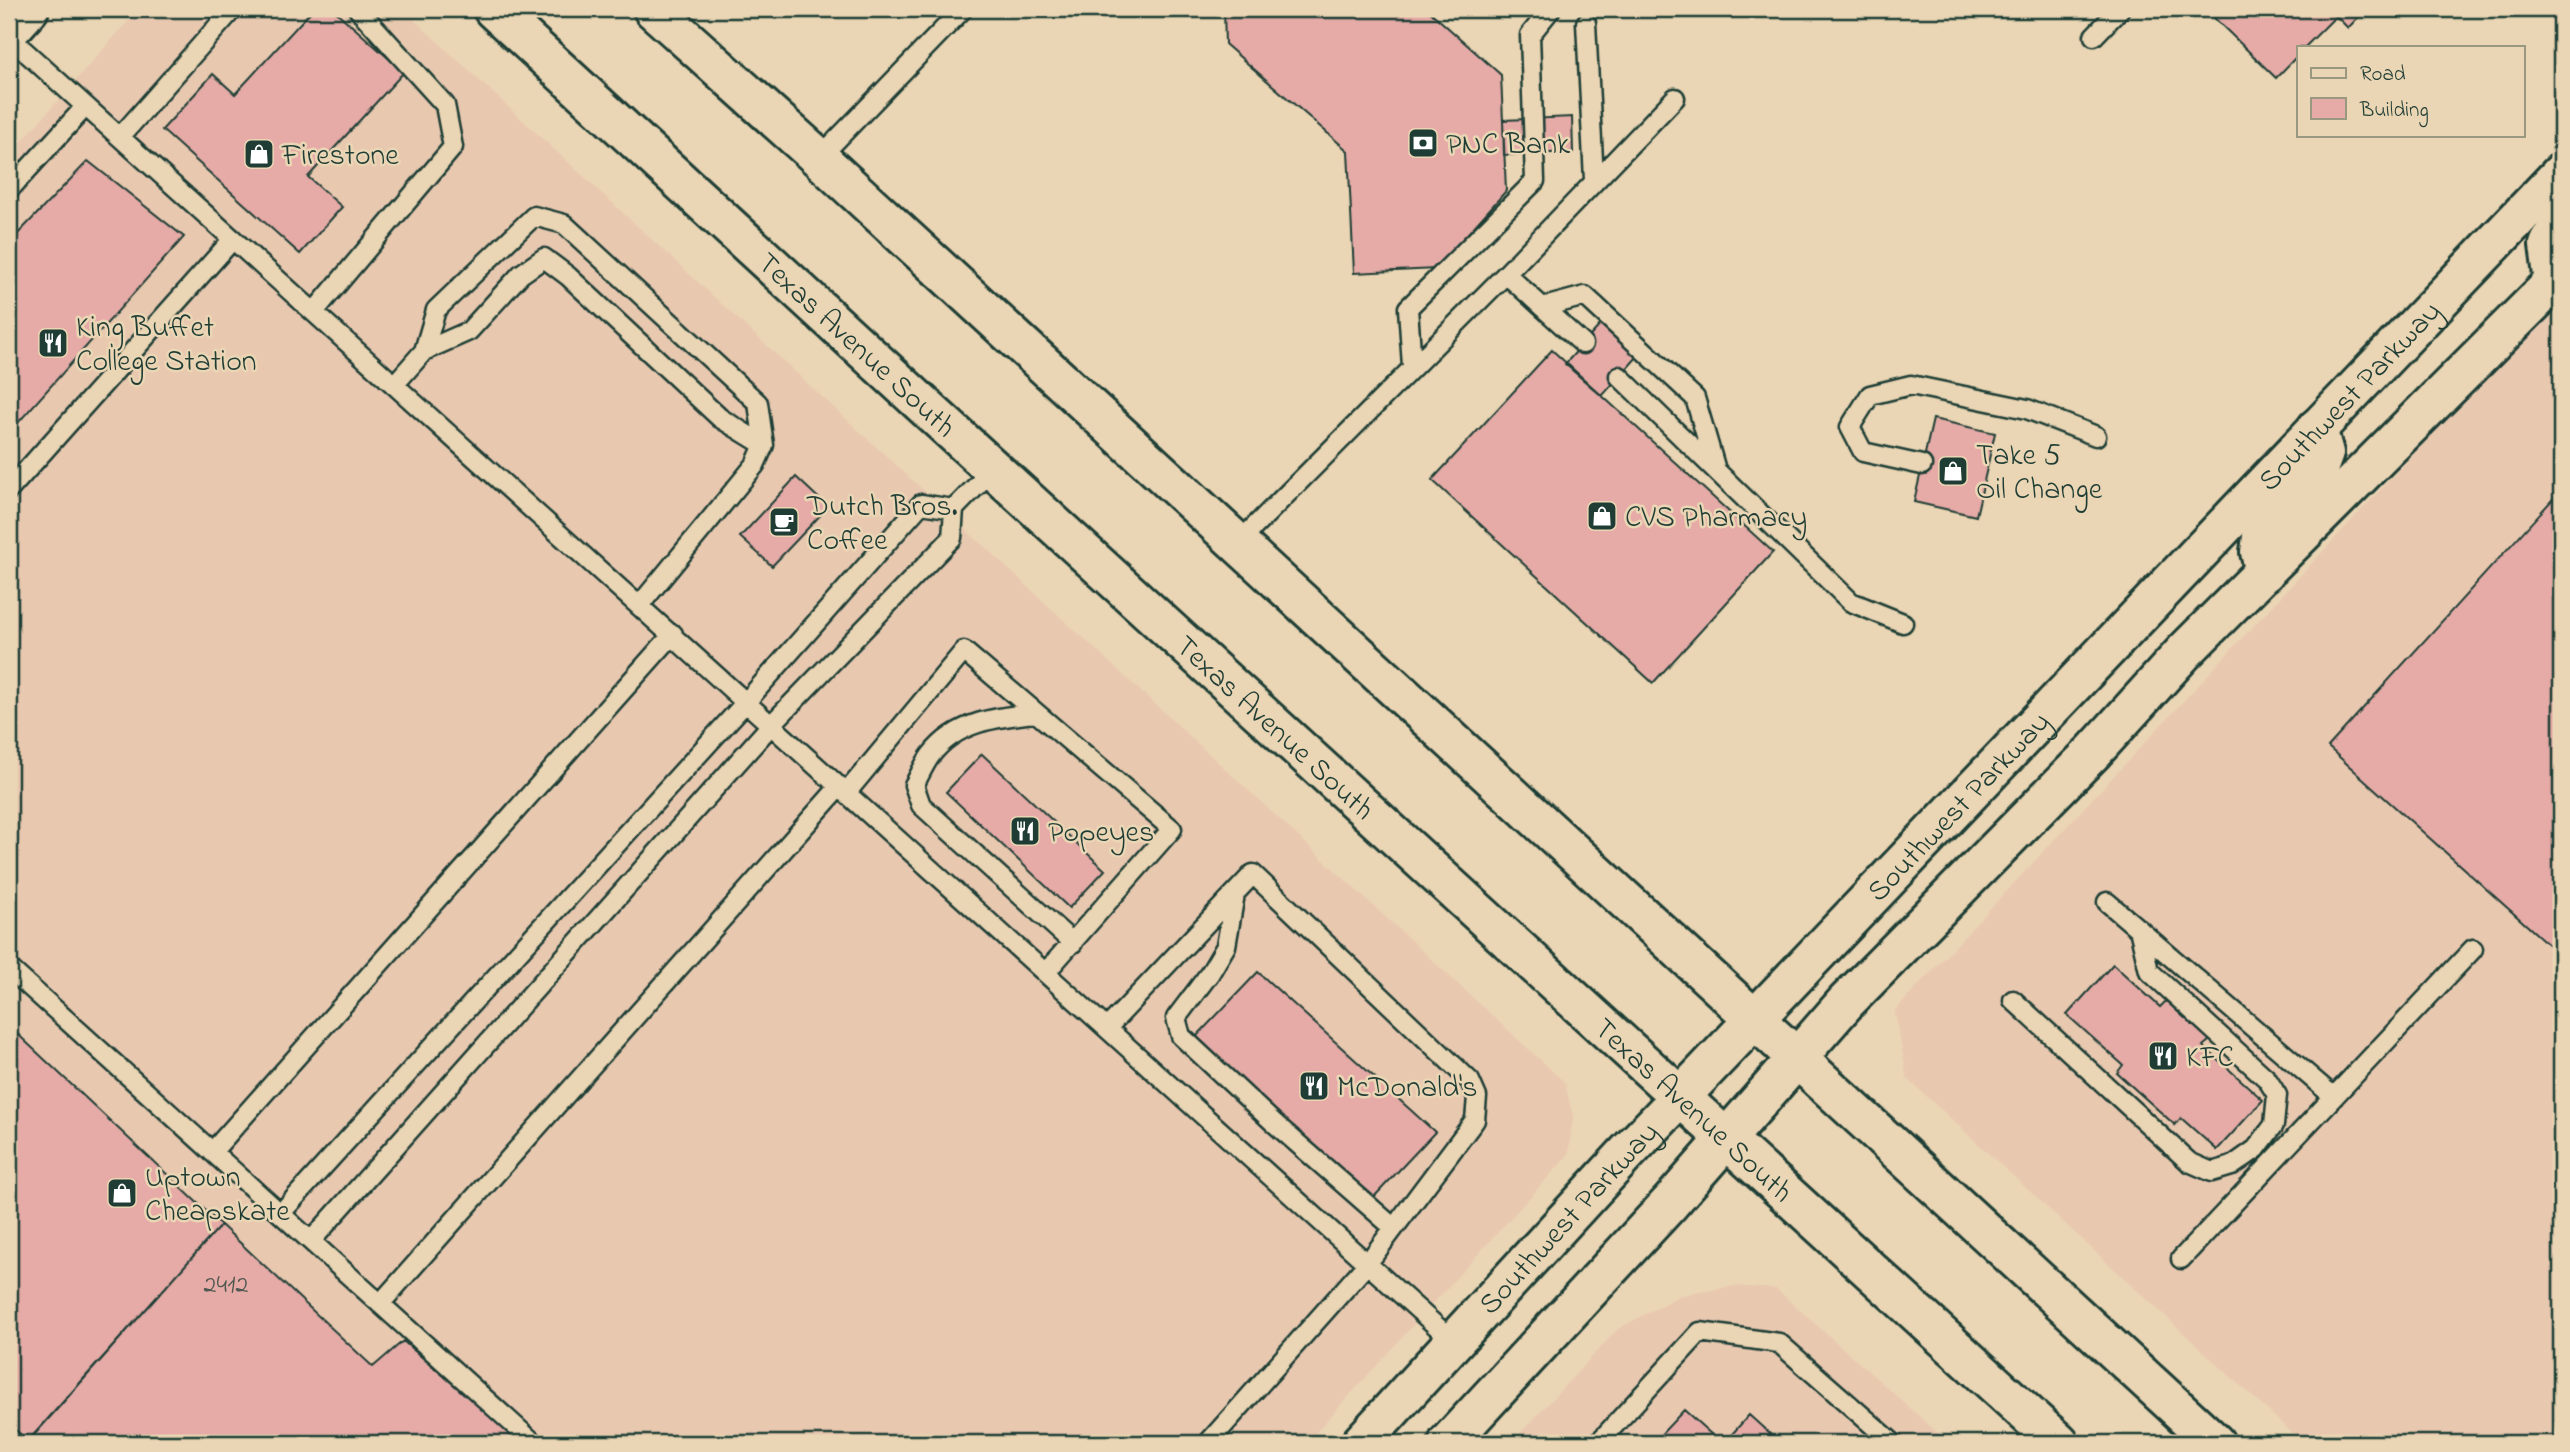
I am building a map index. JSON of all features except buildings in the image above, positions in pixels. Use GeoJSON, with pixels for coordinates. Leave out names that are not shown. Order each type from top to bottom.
{"type":"FeatureCollection","features":[{"type":"Feature","properties":{"kind":"main road"},"geometry":{"type":"LineString","coordinates":[[9,31],[29,9]]}},
{"type":"Feature","properties":{"kind":"main road","name":"Texas Avenue South"},"geometry":{"type":"LineString","coordinates":[[494,9],[2059,1443]]}},
{"type":"Feature","properties":{"kind":"main road"},"geometry":{"type":"LineString","coordinates":[[653,9],[819,158],[2215,1443]]}},
{"type":"Feature","properties":{"kind":"main road","name":"Southwest Parkway"},"geometry":{"type":"LineString","coordinates":[[1361,1443],[1681,1097],[2561,173]]}},
{"type":"Feature","properties":{"kind":"main road"},"geometry":{"type":"LineString","coordinates":[[2557,279],[2549,245],[2561,219]]}},
{"type":"Feature","properties":{"kind":"main road","name":"Southwest Parkway"},"geometry":{"type":"LineString","coordinates":[[1452,1442],[1670,1203],[1855,992],[2094,751],[2185,651],[2557,279]]}},
{"type":"Feature","properties":{"kind":"main road"},"geometry":{"type":"LineString","coordinates":[[2265,572],[2260,552],[2263,529],[2317,472],[2324,453],[2317,428]]}},
{"type":"Feature","properties":{"kind":"lane"},"geometry":{"type":"LineString","coordinates":[[120,137],[233,9]]}},
{"type":"Feature","properties":{"kind":"lane"},"geometry":{"type":"LineString","coordinates":[[314,312],[453,147],[445,105],[358,9]]}},
{"type":"Feature","properties":{"kind":"lane"},"geometry":{"type":"LineString","coordinates":[[819,158],[963,9]]}},
{"type":"Feature","properties":{"kind":"lane"},"geometry":{"type":"LineString","coordinates":[[1412,366],[1408,309],[1535,181],[1530,35],[1551,9]]}},
{"type":"Feature","properties":{"kind":"lane"},"geometry":{"type":"LineString","coordinates":[[2094,36],[2120,9]]}},
{"type":"Feature","properties":{"kind":"lane"},"geometry":{"type":"LineString","coordinates":[[1586,23],[1594,180]]}},
{"type":"Feature","properties":{"kind":"lane"},"geometry":{"type":"LineString","coordinates":[[9,37],[1454,1342]]}},
{"type":"Feature","properties":{"kind":"lane"},"geometry":{"type":"LineString","coordinates":[[1237,544],[1506,274],[1675,98]]}},
{"type":"Feature","properties":{"kind":"lane"},"geometry":{"type":"LineString","coordinates":[[9,190],[85,107]]}},
{"type":"Feature","properties":{"kind":"lane"},"geometry":{"type":"LineString","coordinates":[[424,351],[436,310],[534,216],[564,224],[758,403],[764,445],[755,465],[639,606]]}},
{"type":"Feature","properties":{"kind":"lane"},"geometry":{"type":"LineString","coordinates":[[9,490],[233,239]]}},
{"type":"Feature","properties":{"kind":"lane"},"geometry":{"type":"LineString","coordinates":[[394,385],[424,351],[469,331],[521,274],[544,258],[568,276],[720,418],[764,445]]}},
{"type":"Feature","properties":{"kind":"lane"},"geometry":{"type":"LineString","coordinates":[[1506,274],[1583,344]]}},
{"type":"Feature","properties":{"kind":"lane"},"geometry":{"type":"LineString","coordinates":[[1544,307],[1584,296],[1695,398],[1717,473]]}},
{"type":"Feature","properties":{"kind":"lane"},"geometry":{"type":"LineString","coordinates":[[1619,376],[1852,602],[1903,623]]}},
{"type":"Feature","properties":{"kind":"lane"},"geometry":{"type":"LineString","coordinates":[[1922,465],[1863,452],[1850,427],[1870,396],[1911,385],[2026,409],[2096,436]]}},
{"type":"Feature","properties":{"kind":"lane"},"geometry":{"type":"LineString","coordinates":[[311,1241],[771,725],[952,538],[954,509],[993,469]]}},
{"type":"Feature","properties":{"kind":"lane"},"geometry":{"type":"LineString","coordinates":[[281,1213],[746,702],[920,505],[954,509]]}},
{"type":"Feature","properties":{"kind":"lane"},"geometry":{"type":"LineString","coordinates":[[212,1152],[673,634]]}},
{"type":"Feature","properties":{"kind":"lane"},"geometry":{"type":"LineString","coordinates":[[380,1304],[964,651],[1172,830],[1046,972]]}},
{"type":"Feature","properties":{"kind":"lane"},"geometry":{"type":"LineString","coordinates":[[1037,713],[988,718],[954,734],[931,755],[914,785],[920,805],[1073,943]]}},
{"type":"Feature","properties":{"kind":"lane"},"geometry":{"type":"LineString","coordinates":[[1107,1028],[1254,874],[1470,1081],[1477,1097],[1475,1120],[1367,1264],[1208,1443]]}},
{"type":"Feature","properties":{"kind":"lane"},"geometry":{"type":"LineString","coordinates":[[1235,894],[1226,946],[1210,974],[1176,1018],[1181,1036],[1273,1122],[1394,1228]]}},
{"type":"Feature","properties":{"kind":"lane"},"geometry":{"type":"LineString","coordinates":[[2107,902],[2334,1097]]}},
{"type":"Feature","properties":{"kind":"lane"},"geometry":{"type":"LineString","coordinates":[[2013,1000],[2189,1162],[2212,1172],[2232,1166],[2256,1149],[2274,1125],[2277,1095],[2267,1079],[2149,971],[2139,929]]}},
{"type":"Feature","properties":{"kind":"lane"},"geometry":{"type":"LineString","coordinates":[[2181,1259],[2473,949]]}},
{"type":"Feature","properties":{"kind":"lane"},"geometry":{"type":"LineString","coordinates":[[9,968],[534,1443]]}},
{"type":"Feature","properties":{"kind":"lane"},"geometry":{"type":"LineString","coordinates":[[1598,1443],[1700,1332],[1779,1343],[1893,1443]]}},
{"type":"Feature","properties":{"kind":"shaded area"},"geometry":{"type":"Polygon","coordinates":[[[139,9],[402,9],[1565,1083],[1573,1117],[1568,1155],[1306,1443],[9,1443],[9,156],[139,9]]]}},
{"type":"Feature","properties":{"kind":"shaded area"},"geometry":{"type":"Polygon","coordinates":[[[2561,296],[2561,1443],[2303,1443],[1907,1078],[1895,1011],[2561,296]]]}},
{"type":"Feature","properties":{"kind":"shaded area"},"geometry":{"type":"Polygon","coordinates":[[[1734,1286],[1776,1289],[1949,1443],[1511,1443],[1618,1329],[1679,1296],[1734,1286]]]}},
{"type":"Feature","properties":{"kind":"place","name":"PNC Bank"},"geometry":{"type":"Point","coordinates":[1423,143]}},
{"type":"Feature","properties":{"kind":"place","name":"Firestone"},"geometry":{"type":"Point","coordinates":[259,154]}},
{"type":"Feature","properties":{"kind":"place","name":"King Buffet College Station"},"geometry":{"type":"Point","coordinates":[53,343]}},
{"type":"Feature","properties":{"kind":"place","name":"Take 5 Oil Change"},"geometry":{"type":"Point","coordinates":[1953,471]}},
{"type":"Feature","properties":{"kind":"place","name":"CVS Pharmacy"},"geometry":{"type":"Point","coordinates":[1602,516]}},
{"type":"Feature","properties":{"kind":"place","name":"Dutch Bros. Coffee"},"geometry":{"type":"Point","coordinates":[784,522]}},
{"type":"Feature","properties":{"kind":"place","name":"Popeyes"},"geometry":{"type":"Point","coordinates":[1025,831]}},
{"type":"Feature","properties":{"kind":"place","name":"KFC"},"geometry":{"type":"Point","coordinates":[2163,1056]}},
{"type":"Feature","properties":{"kind":"place","name":"McDonald's"},"geometry":{"type":"Point","coordinates":[1314,1086]}},
{"type":"Feature","properties":{"kind":"place","name":"Uptown Cheapskate"},"geometry":{"type":"Point","coordinates":[122,1193]}}]}
